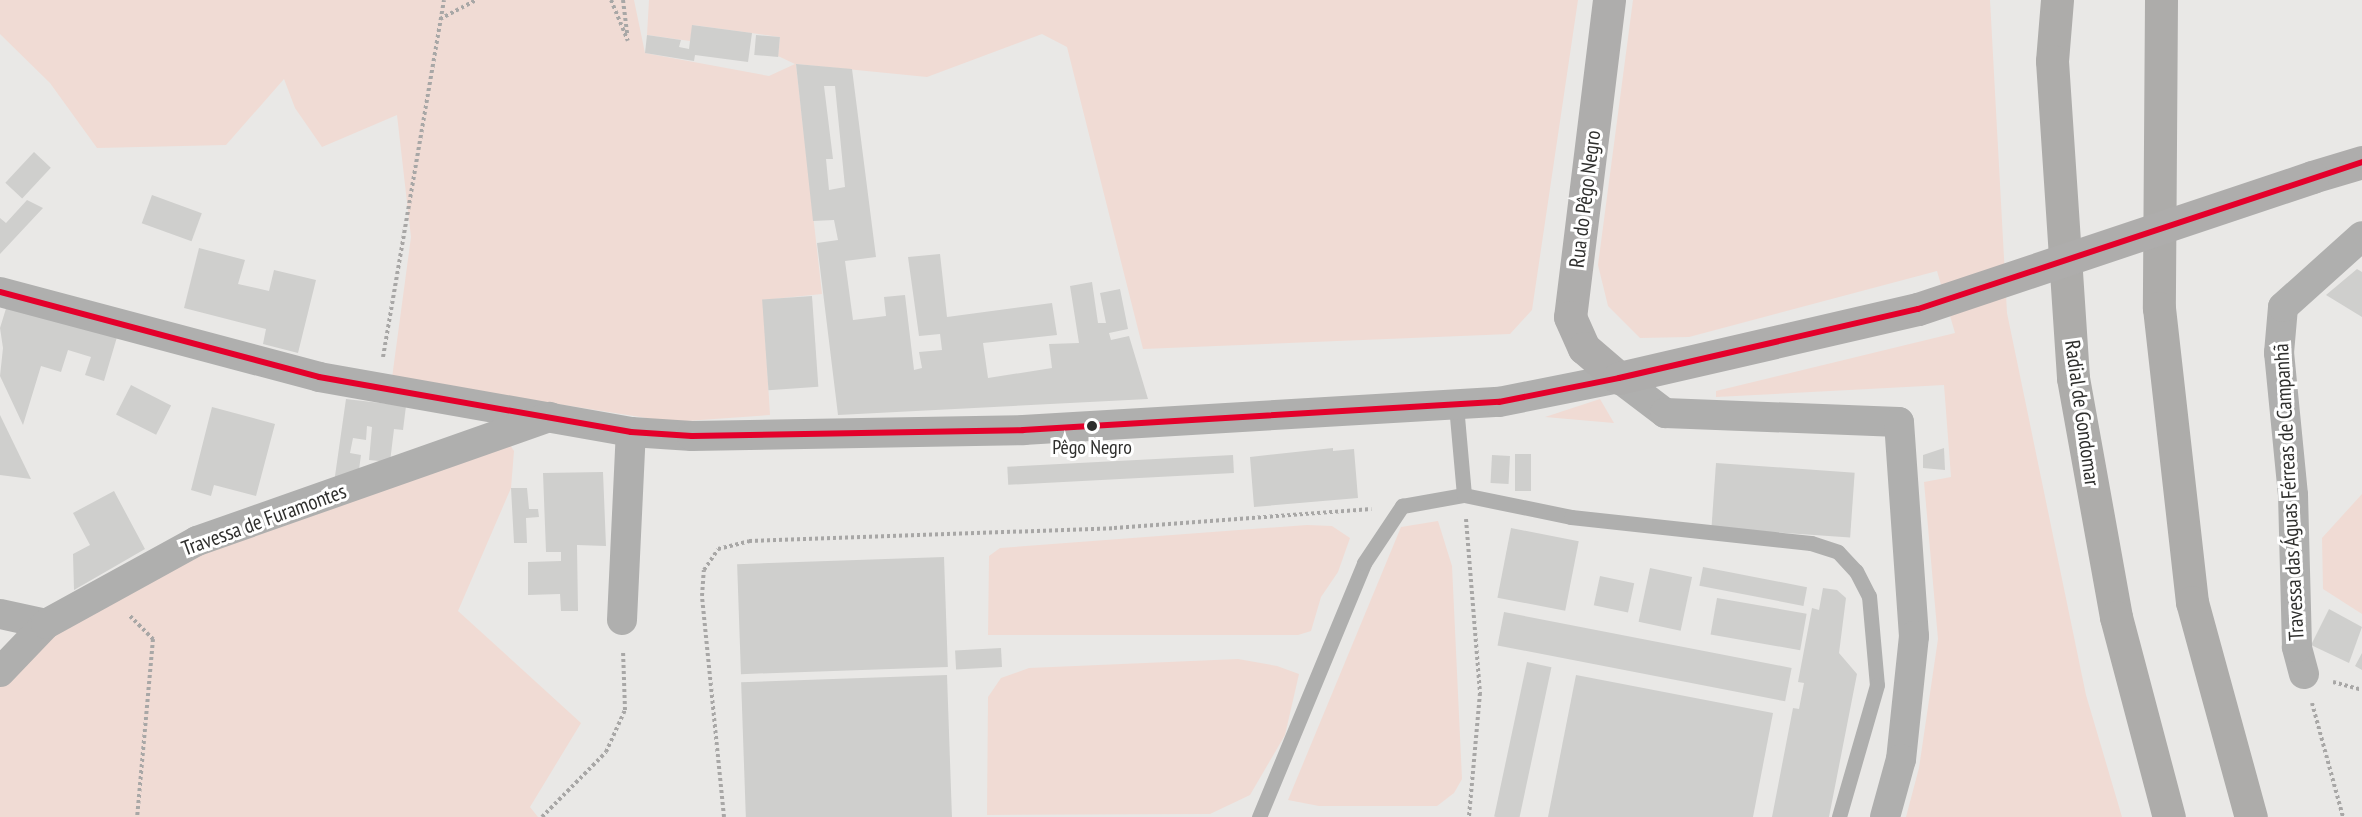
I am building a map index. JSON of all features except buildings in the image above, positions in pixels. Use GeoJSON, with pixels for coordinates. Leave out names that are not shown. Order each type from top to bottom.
{"type":"FeatureCollection","features":[{"type":"Feature","properties":{"kind":"highway"},"geometry":{"type":"LineString","coordinates":[[2043,0],[2052,61]]}},
{"type":"Feature","properties":{"kind":"highway","name":"Radial de Gondomar"},"geometry":{"type":"LineString","coordinates":[[2057,0],[2052,61],[2073,378],[2116,617],[2169,817]]}},
{"type":"Feature","properties":{"kind":"highway"},"geometry":{"type":"LineString","coordinates":[[2163,7],[2159,308],[2192,602],[2252,817]]}},
{"type":"Feature","properties":{"kind":"street","name":"Rua do Pêgo Negro"},"geometry":{"type":"LineString","coordinates":[[1609,0],[1570,317],[1584,348],[1619,378]]}},
{"type":"Feature","properties":{"kind":"street"},"geometry":{"type":"LineString","coordinates":[[0,292],[378,389],[553,416],[631,432],[692,436],[1023,430],[1499,402],[1619,378],[1918,309],[2362,162]]}},
{"type":"Feature","properties":{"kind":"street","name":"Travessa das Águas Férreas de Campanhã"},"geometry":{"type":"LineString","coordinates":[[2304,674],[2297,647],[2293,495],[2279,353],[2283,307],[2362,236]]}},
{"type":"Feature","properties":{"kind":"street"},"geometry":{"type":"LineString","coordinates":[[1619,378],[1665,413],[1899,422],[1914,636],[1901,759],[1885,817]]}},
{"type":"Feature","properties":{"kind":"street","name":"Travessa de Furamontes"},"geometry":{"type":"LineString","coordinates":[[0,672],[46,624],[197,541],[553,416]]}},
{"type":"Feature","properties":{"kind":"street"},"geometry":{"type":"LineString","coordinates":[[622,620],[631,432]]}},
{"type":"Feature","properties":{"kind":"street"},"geometry":{"type":"LineString","coordinates":[[0,614],[46,624]]}},
{"type":"Feature","properties":{"kind":"lane"},"geometry":{"type":"LineString","coordinates":[[1456,405],[1464,495]]}},
{"type":"Feature","properties":{"kind":"lane"},"geometry":{"type":"LineString","coordinates":[[1259,817],[1364,563],[1402,506],[1464,495],[1571,517],[1811,543],[1838,552],[1856,571],[1869,596],[1876,685],[1839,817]]}},
{"type":"Feature","properties":{"kind":"path"},"geometry":{"type":"LineString","coordinates":[[378,389],[444,0]]}},
{"type":"Feature","properties":{"kind":"path"},"geometry":{"type":"LineString","coordinates":[[440,19],[476,0]]}},
{"type":"Feature","properties":{"kind":"path"},"geometry":{"type":"LineString","coordinates":[[611,0],[628,41],[623,0]]}},
{"type":"Feature","properties":{"kind":"path"},"geometry":{"type":"LineString","coordinates":[[1464,495],[1480,693],[1469,817]]}},
{"type":"Feature","properties":{"kind":"path"},"geometry":{"type":"LineString","coordinates":[[724,817],[702,596],[704,570],[718,549],[749,541],[1114,528],[1402,506]]}},
{"type":"Feature","properties":{"kind":"path"},"geometry":{"type":"LineString","coordinates":[[97,596],[138,620],[153,639],[137,817]]}},
{"type":"Feature","properties":{"kind":"path"},"geometry":{"type":"LineString","coordinates":[[542,817],[606,752],[624,710],[622,620]]}},
{"type":"Feature","properties":{"kind":"path"},"geometry":{"type":"LineString","coordinates":[[2304,674],[2343,817]]}},
{"type":"Feature","properties":{"kind":"shaded area"},"geometry":{"type":"Polygon","coordinates":[[[0,0],[634,0],[645,53],[769,76],[795,64],[778,56],[780,37],[693,25],[690,41],[647,35],[649,0],[1578,0],[1532,310],[1510,334],[1143,349],[1067,47],[1042,34],[927,77],[796,64],[822,294],[763,300],[770,415],[672,422],[392,378],[411,237],[397,115],[322,147],[295,108],[284,79],[226,145],[97,148],[50,83],[0,34],[0,0]]]}},
{"type":"Feature","properties":{"kind":"shaded area"},"geometry":{"type":"Polygon","coordinates":[[[1633,0],[1990,0],[2007,313],[2086,695],[2122,817],[1906,817],[1919,768],[1938,639],[1924,482],[1951,477],[1944,385],[1716,397],[1716,391],[1955,333],[1937,271],[1689,337],[1640,338],[1608,306],[1598,265],[1633,0]]]}},
{"type":"Feature","properties":{"kind":"shaded area"},"geometry":{"type":"Polygon","coordinates":[[[1600,399],[1614,423],[1545,417],[1600,399]]]}},
{"type":"Feature","properties":{"kind":"shaded area"},"geometry":{"type":"Polygon","coordinates":[[[508,442],[514,451],[511,488],[458,611],[581,723],[530,807],[538,817],[0,817],[0,681],[49,634],[170,568],[242,537],[508,442]]]}},
{"type":"Feature","properties":{"kind":"shaded area"},"geometry":{"type":"Polygon","coordinates":[[[2362,494],[2362,614],[2323,589],[2322,538],[2362,494]]]}},
{"type":"Feature","properties":{"kind":"shaded area"},"geometry":{"type":"Polygon","coordinates":[[[1438,521],[1452,566],[1462,779],[1454,793],[1437,806],[1319,806],[1288,800],[1401,527],[1438,521]]]}},
{"type":"Feature","properties":{"kind":"shaded area"},"geometry":{"type":"Polygon","coordinates":[[[1307,525],[1332,526],[1350,538],[1338,572],[1321,597],[1311,631],[1298,635],[988,635],[989,556],[1000,548],[1307,525]]]}},
{"type":"Feature","properties":{"kind":"shaded area"},"geometry":{"type":"Polygon","coordinates":[[[1238,659],[1277,666],[1299,674],[1285,735],[1250,795],[1210,814],[987,815],[988,697],[1001,678],[1029,668],[1238,659]]]}},
{"type":"Feature","properties":{"kind":"transit line"},"geometry":{"type":"LineString","coordinates":[[0,292],[319,377],[631,432],[692,436],[1023,430],[1499,402],[1619,378],[1918,309],[2362,162]]}},
{"type":"Feature","properties":{"kind":"place","name":"Pêgo Negro"},"geometry":{"type":"Point","coordinates":[1092,426]}}]}
